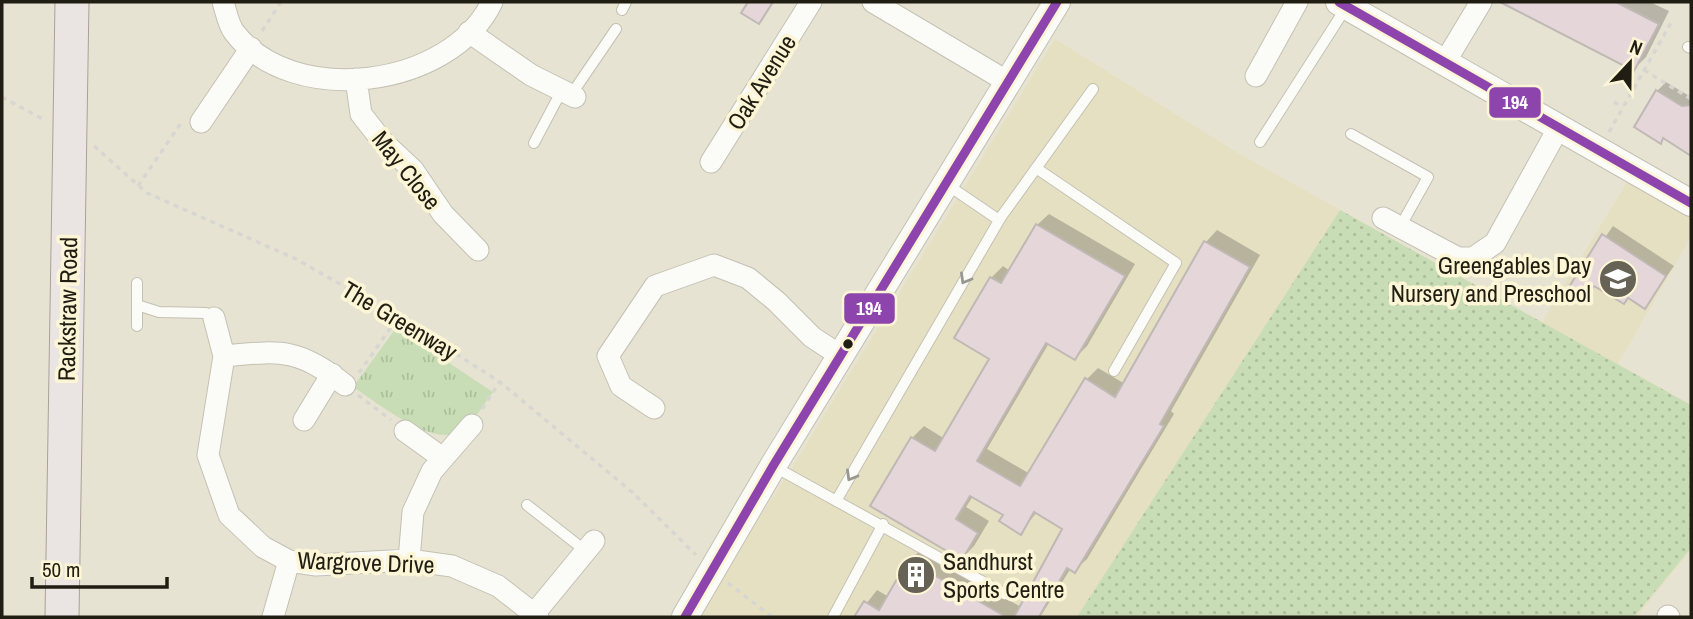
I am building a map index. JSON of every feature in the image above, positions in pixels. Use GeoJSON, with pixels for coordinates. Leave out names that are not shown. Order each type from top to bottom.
{"type":"FeatureCollection","features":[{"type":"Feature","properties":{"kind":"main road","name":"Rackstraw Road"},"geometry":{"type":"LineString","coordinates":[[62,617],[72,2]]}},
{"type":"Feature","properties":{"kind":"street"},"geometry":{"type":"LineString","coordinates":[[223,2],[233,31],[251,48],[275,64],[332,80],[387,77],[447,54],[469,32],[492,2]]}},
{"type":"Feature","properties":{"kind":"street","name":"Oak Avenue"},"geometry":{"type":"LineString","coordinates":[[711,162],[811,2]]}},
{"type":"Feature","properties":{"kind":"street"},"geometry":{"type":"LineString","coordinates":[[873,2],[1008,82]]}},
{"type":"Feature","properties":{"kind":"street"},"geometry":{"type":"LineString","coordinates":[[685,617],[944,183],[1057,2]]}},
{"type":"Feature","properties":{"kind":"street"},"geometry":{"type":"LineString","coordinates":[[1255,76],[1297,2]]}},
{"type":"Feature","properties":{"kind":"street"},"geometry":{"type":"LineString","coordinates":[[1445,62],[1481,2]]}},
{"type":"Feature","properties":{"kind":"street"},"geometry":{"type":"LineString","coordinates":[[1343,4],[1691,203]]}},
{"type":"Feature","properties":{"kind":"street"},"geometry":{"type":"LineString","coordinates":[[469,32],[514,64],[569,94]]}},
{"type":"Feature","properties":{"kind":"street"},"geometry":{"type":"LineString","coordinates":[[193,120],[251,48]]}},
{"type":"Feature","properties":{"kind":"street","name":"May Close"},"geometry":{"type":"LineString","coordinates":[[356,79],[361,114],[383,142],[413,170],[443,214],[478,250]]}},
{"type":"Feature","properties":{"kind":"street"},"geometry":{"type":"LineString","coordinates":[[1391,223],[1458,258],[1473,258],[1495,243],[1559,127]]}},
{"type":"Feature","properties":{"kind":"street"},"geometry":{"type":"LineString","coordinates":[[654,408],[621,386],[608,356],[655,286],[714,265],[748,278],[812,337],[841,356]]}},
{"type":"Feature","properties":{"kind":"street","name":"Wargrove Drive"},"geometry":{"type":"LineString","coordinates":[[214,318],[224,356],[208,455],[229,514],[263,547],[289,561],[316,565],[409,560],[453,566],[498,586],[536,616]]}},
{"type":"Feature","properties":{"kind":"street"},"geometry":{"type":"LineString","coordinates":[[224,356],[282,351],[307,360],[342,382],[304,420]]}},
{"type":"Feature","properties":{"kind":"street"},"geometry":{"type":"LineString","coordinates":[[409,560],[413,512],[441,457],[472,425]]}},
{"type":"Feature","properties":{"kind":"street"},"geometry":{"type":"LineString","coordinates":[[405,431],[441,457]]}},
{"type":"Feature","properties":{"kind":"street"},"geometry":{"type":"LineString","coordinates":[[536,616],[590,547]]}},
{"type":"Feature","properties":{"kind":"street"},"geometry":{"type":"LineString","coordinates":[[273,617],[289,561]]}},
{"type":"Feature","properties":{"kind":"lane"},"geometry":{"type":"LineString","coordinates":[[1260,142],[1343,4]]}},
{"type":"Feature","properties":{"kind":"lane"},"geometry":{"type":"LineString","coordinates":[[534,143],[617,29]]}},
{"type":"Feature","properties":{"kind":"lane"},"geometry":{"type":"LineString","coordinates":[[836,501],[999,220],[1093,89]]}},
{"type":"Feature","properties":{"kind":"lane"},"geometry":{"type":"LineString","coordinates":[[1351,134],[1428,177],[1391,223]]}},
{"type":"Feature","properties":{"kind":"lane"},"geometry":{"type":"LineString","coordinates":[[1036,168],[1176,263],[1114,371]]}},
{"type":"Feature","properties":{"kind":"lane"},"geometry":{"type":"LineString","coordinates":[[944,183],[999,220]]}},
{"type":"Feature","properties":{"kind":"lane"},"geometry":{"type":"LineString","coordinates":[[136,283],[136,326]]}},
{"type":"Feature","properties":{"kind":"lane"},"geometry":{"type":"LineString","coordinates":[[137,305],[159,312],[206,313],[214,318]]}},
{"type":"Feature","properties":{"kind":"lane"},"geometry":{"type":"LineString","coordinates":[[773,466],[883,524],[1005,594]]}},
{"type":"Feature","properties":{"kind":"lane"},"geometry":{"type":"LineString","coordinates":[[527,505],[590,547]]}},
{"type":"Feature","properties":{"kind":"lane"},"geometry":{"type":"LineString","coordinates":[[833,617],[883,524]]}},
{"type":"Feature","properties":{"kind":"path"},"geometry":{"type":"LineString","coordinates":[[251,48],[281,2]]}},
{"type":"Feature","properties":{"kind":"path"},"geometry":{"type":"LineString","coordinates":[[1598,150],[1672,21]]}},
{"type":"Feature","properties":{"kind":"path"},"geometry":{"type":"LineString","coordinates":[[1644,70],[1691,99]]}},
{"type":"Feature","properties":{"kind":"path"},"geometry":{"type":"LineString","coordinates":[[2,97],[51,124]]}},
{"type":"Feature","properties":{"kind":"path"},"geometry":{"type":"LineString","coordinates":[[1614,102],[1623,107]]}},
{"type":"Feature","properties":{"kind":"path"},"geometry":{"type":"LineString","coordinates":[[138,186],[193,120]]}},
{"type":"Feature","properties":{"kind":"path","name":"The Greenway"},"geometry":{"type":"LineString","coordinates":[[91,144],[138,186],[169,203],[230,227],[296,259],[398,317],[500,382],[583,449],[688,547]]}},
{"type":"Feature","properties":{"kind":"path"},"geometry":{"type":"LineString","coordinates":[[398,317],[342,382],[405,431]]}},
{"type":"Feature","properties":{"kind":"path"},"geometry":{"type":"LineString","coordinates":[[472,425],[500,382]]}},
{"type":"Feature","properties":{"kind":"path"},"geometry":{"type":"LineString","coordinates":[[725,580],[772,617]]}},
{"type":"Feature","properties":{"kind":"shaded area"},"geometry":{"type":"Polygon","coordinates":[[[1055,39],[1238,153],[1545,324],[1543,320],[1627,182],[1691,219],[1691,237],[1618,364],[1691,405],[1691,550],[1637,617],[695,617],[793,466],[1055,39]]]}},
{"type":"Feature","properties":{"kind":"green space"},"geometry":{"type":"Polygon","coordinates":[[[1340,210],[1691,405],[1691,548],[1634,617],[1077,617],[1340,210]]]}},
{"type":"Feature","properties":{"kind":"green space"},"geometry":{"type":"Polygon","coordinates":[[[396,328],[493,392],[461,431],[449,435],[421,429],[353,387],[396,328]]]}},
{"type":"Feature","properties":{"kind":"building"},"geometry":{"type":"Polygon","coordinates":[[[748,2],[773,2],[759,24],[741,13],[748,2]]]}},
{"type":"Feature","properties":{"kind":"building"},"geometry":{"type":"Polygon","coordinates":[[[1500,2],[1616,2],[1659,24],[1634,71],[1500,2]]]}},
{"type":"Feature","properties":{"kind":"building"},"geometry":{"type":"Polygon","coordinates":[[[1656,90],[1682,106],[1691,105],[1691,156],[1663,138],[1661,144],[1634,127],[1656,90]]]}},
{"type":"Feature","properties":{"kind":"building"},"geometry":{"type":"Polygon","coordinates":[[[1036,224],[1125,276],[1075,360],[1046,343],[977,461],[1020,486],[1085,378],[1115,397],[1204,241],[1250,267],[1160,424],[1164,426],[1075,573],[1067,568],[1039,617],[1014,617],[1062,529],[1034,512],[1021,535],[999,521],[1003,515],[970,496],[956,519],[978,533],[962,560],[870,506],[911,437],[935,451],[989,359],[954,338],[990,277],[1001,283],[1036,224]]]}},
{"type":"Feature","properties":{"kind":"building"},"geometry":{"type":"Polygon","coordinates":[[[1602,234],[1666,276],[1645,309],[1628,298],[1624,304],[1594,286],[1586,299],[1569,287],[1602,234]]]}},
{"type":"Feature","properties":{"kind":"building","name":"Sandhurst Sports Centre"},"geometry":{"type":"Polygon","coordinates":[[[908,560],[1006,617],[854,617],[864,601],[879,610],[908,560]]]}},
{"type":"Feature","properties":{"kind":"transit line","name":"194"},"geometry":{"type":"LineString","coordinates":[[685,617],[773,466],[1057,2]]}},
{"type":"Feature","properties":{"kind":"transit line","name":"194"},"geometry":{"type":"LineString","coordinates":[[1339,2],[1691,203]]}},
{"type":"Feature","properties":{"kind":"place","name":"Greengables Day Nursery and Preschool"},"geometry":{"type":"Point","coordinates":[1618,279]}},
{"type":"Feature","properties":{"kind":"place","name":"Sandhurst Sports Centre"},"geometry":{"type":"Point","coordinates":[916,575]}}]}
